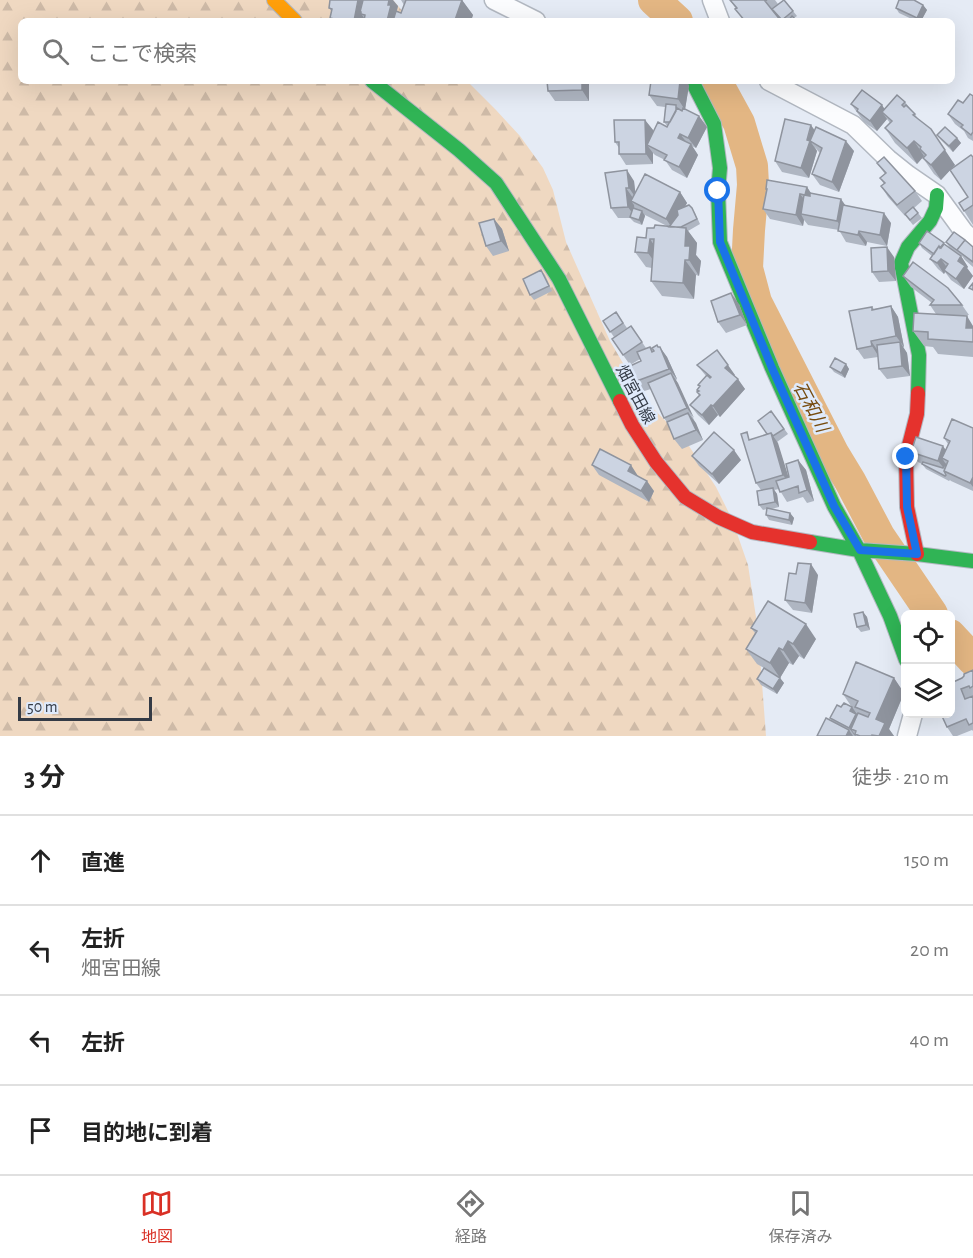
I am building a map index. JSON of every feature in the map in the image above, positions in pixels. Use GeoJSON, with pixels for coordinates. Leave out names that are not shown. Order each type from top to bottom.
{"type":"FeatureCollection","features":[{"type":"Feature","properties":{"kind":"street"},"geometry":{"type":"LineString","coordinates":[[274,0],[292,18]]}},
{"type":"Feature","properties":{"kind":"street"},"geometry":{"type":"LineString","coordinates":[[494,0],[530,18]]}},
{"type":"Feature","properties":{"kind":"street","name":"畑宮田線"},"geometry":{"type":"LineString","coordinates":[[376,84],[459,150],[496,183],[559,279],[632,425],[656,462],[685,497],[718,517],[752,532],[865,550],[973,561]]}},
{"type":"Feature","properties":{"kind":"street"},"geometry":{"type":"LineString","coordinates":[[694,84],[716,132],[720,168],[718,191],[720,242],[772,368],[834,506],[865,550],[901,646]]}},
{"type":"Feature","properties":{"kind":"street"},"geometry":{"type":"LineString","coordinates":[[775,84],[853,125],[888,159],[937,195],[964,232],[973,240]]}},
{"type":"Feature","properties":{"kind":"street"},"geometry":{"type":"LineString","coordinates":[[912,553],[907,507],[906,457],[917,414],[919,355],[902,263],[908,247],[930,221],[936,208],[937,195]]}},
{"type":"Feature","properties":{"kind":"street"},"geometry":{"type":"LineString","coordinates":[[907,736],[912,718]]}},
{"type":"Feature","properties":{"kind":"green space"},"geometry":{"type":"Polygon","coordinates":[[[0,0],[393,0],[408,18],[18,18],[18,84],[470,84],[520,136],[543,168],[553,190],[566,242],[610,341],[644,399],[687,443],[716,487],[732,519],[748,565],[758,630],[766,736],[0,736],[0,0]]]}},
{"type":"Feature","properties":{"kind":"building"},"geometry":{"type":"Polygon","coordinates":[[[330,0],[358,0],[355,18],[330,18],[332,9],[329,8],[330,0]]]}},
{"type":"Feature","properties":{"kind":"building"},"geometry":{"type":"Polygon","coordinates":[[[363,0],[389,0],[388,5],[391,5],[388,18],[364,18],[365,15],[360,12],[363,0]]]}},
{"type":"Feature","properties":{"kind":"building"},"geometry":{"type":"Polygon","coordinates":[[[406,0],[462,0],[456,18],[394,18],[396,11],[401,13],[406,0]]]}},
{"type":"Feature","properties":{"kind":"building"},"geometry":{"type":"Polygon","coordinates":[[[730,0],[767,0],[765,1],[779,18],[742,18],[735,9],[737,8],[730,0]]]}},
{"type":"Feature","properties":{"kind":"building"},"geometry":{"type":"Polygon","coordinates":[[[784,0],[793,11],[784,18],[780,18],[772,9],[784,0]]]}},
{"type":"Feature","properties":{"kind":"building"},"geometry":{"type":"Polygon","coordinates":[[[899,0],[914,0],[923,5],[917,18],[896,8],[899,0]]]}},
{"type":"Feature","properties":{"kind":"building"},"geometry":{"type":"Polygon","coordinates":[[[547,84],[582,84],[582,90],[548,91],[547,84]]]}},
{"type":"Feature","properties":{"kind":"building"},"geometry":{"type":"Polygon","coordinates":[[[651,84],[680,84],[678,99],[649,95],[651,84]]]}},
{"type":"Feature","properties":{"kind":"building"},"geometry":{"type":"Polygon","coordinates":[[[862,90],[882,105],[870,121],[851,104],[862,90]]]}},
{"type":"Feature","properties":{"kind":"building"},"geometry":{"type":"Polygon","coordinates":[[[970,94],[973,96],[973,132],[971,135],[961,127],[963,125],[948,114],[958,100],[963,103],[970,94]]]}},
{"type":"Feature","properties":{"kind":"building"},"geometry":{"type":"Polygon","coordinates":[[[897,95],[905,102],[902,105],[904,107],[906,105],[915,114],[913,115],[931,129],[945,150],[931,165],[923,158],[926,155],[914,141],[907,148],[885,128],[892,121],[882,112],[897,95]]]}},
{"type":"Feature","properties":{"kind":"building"},"geometry":{"type":"Polygon","coordinates":[[[666,104],[676,105],[676,111],[670,122],[664,122],[666,104]]]}},
{"type":"Feature","properties":{"kind":"building"},"geometry":{"type":"Polygon","coordinates":[[[677,108],[682,111],[683,108],[699,116],[688,138],[680,134],[678,138],[691,144],[679,167],[664,160],[667,155],[647,145],[658,122],[667,127],[677,108]]]}},
{"type":"Feature","properties":{"kind":"building"},"geometry":{"type":"Polygon","coordinates":[[[785,119],[811,125],[807,140],[810,141],[801,168],[775,161],[785,119]]]}},
{"type":"Feature","properties":{"kind":"building"},"geometry":{"type":"Polygon","coordinates":[[[614,120],[645,120],[646,154],[619,154],[619,142],[615,142],[614,120]]]}},
{"type":"Feature","properties":{"kind":"building"},"geometry":{"type":"Polygon","coordinates":[[[816,127],[846,141],[832,182],[812,174],[822,148],[810,141],[816,127]]]}},
{"type":"Feature","properties":{"kind":"building"},"geometry":{"type":"Polygon","coordinates":[[[945,127],[957,138],[949,146],[937,135],[945,127]]]}},
{"type":"Feature","properties":{"kind":"building"},"geometry":{"type":"Polygon","coordinates":[[[971,155],[973,157],[973,205],[964,211],[959,203],[968,197],[950,170],[971,155]]]}},
{"type":"Feature","properties":{"kind":"building"},"geometry":{"type":"Polygon","coordinates":[[[884,157],[915,191],[897,205],[881,186],[885,183],[880,178],[886,173],[877,163],[884,157]]]}},
{"type":"Feature","properties":{"kind":"building"},"geometry":{"type":"Polygon","coordinates":[[[627,170],[628,207],[611,208],[605,173],[627,170]]]}},
{"type":"Feature","properties":{"kind":"building"},"geometry":{"type":"Polygon","coordinates":[[[645,174],[680,192],[666,219],[631,201],[645,174]]]}},
{"type":"Feature","properties":{"kind":"building"},"geometry":{"type":"Polygon","coordinates":[[[767,180],[807,187],[805,195],[800,194],[796,215],[763,209],[767,180]]]}},
{"type":"Feature","properties":{"kind":"building"},"geometry":{"type":"Polygon","coordinates":[[[810,193],[841,199],[837,221],[801,214],[804,195],[810,196],[810,193]]]}},
{"type":"Feature","properties":{"kind":"building"},"geometry":{"type":"Polygon","coordinates":[[[689,205],[697,219],[681,227],[669,227],[678,215],[677,210],[689,205]]]}},
{"type":"Feature","properties":{"kind":"building"},"geometry":{"type":"Polygon","coordinates":[[[843,205],[884,213],[880,235],[859,231],[858,235],[838,231],[843,205]]]}},
{"type":"Feature","properties":{"kind":"building"},"geometry":{"type":"Polygon","coordinates":[[[913,207],[918,213],[910,220],[905,214],[913,207]]]}},
{"type":"Feature","properties":{"kind":"building"},"geometry":{"type":"Polygon","coordinates":[[[633,208],[642,211],[639,220],[630,217],[633,208]]]}},
{"type":"Feature","properties":{"kind":"building"},"geometry":{"type":"Polygon","coordinates":[[[494,219],[501,241],[486,246],[479,223],[494,219]]]}},
{"type":"Feature","properties":{"kind":"building"},"geometry":{"type":"Polygon","coordinates":[[[655,225],[686,228],[685,246],[690,246],[689,260],[685,260],[683,283],[651,281],[654,239],[650,239],[648,253],[635,252],[637,237],[646,238],[647,228],[654,228],[655,225]]]}},
{"type":"Feature","properties":{"kind":"building"},"geometry":{"type":"Polygon","coordinates":[[[927,231],[944,243],[934,254],[919,243],[927,231]]]}},
{"type":"Feature","properties":{"kind":"building"},"geometry":{"type":"Polygon","coordinates":[[[954,232],[965,240],[958,251],[946,242],[954,232]]]}},
{"type":"Feature","properties":{"kind":"building"},"geometry":{"type":"Polygon","coordinates":[[[965,240],[973,247],[973,262],[957,250],[965,240]]]}},
{"type":"Feature","properties":{"kind":"building"},"geometry":{"type":"Polygon","coordinates":[[[944,244],[961,256],[958,261],[965,266],[956,279],[944,270],[948,264],[941,259],[937,263],[930,259],[939,246],[941,248],[944,244]]]}},
{"type":"Feature","properties":{"kind":"building"},"geometry":{"type":"Polygon","coordinates":[[[887,247],[888,271],[872,272],[871,248],[887,247]]]}},
{"type":"Feature","properties":{"kind":"building"},"geometry":{"type":"Polygon","coordinates":[[[913,262],[948,288],[962,305],[930,305],[934,300],[903,276],[913,262]]]}},
{"type":"Feature","properties":{"kind":"building"},"geometry":{"type":"Polygon","coordinates":[[[541,270],[549,286],[530,295],[523,279],[541,270]]]}},
{"type":"Feature","properties":{"kind":"building"},"geometry":{"type":"Polygon","coordinates":[[[731,293],[740,315],[718,322],[711,301],[731,293]]]}},
{"type":"Feature","properties":{"kind":"building"},"geometry":{"type":"Polygon","coordinates":[[[891,306],[896,336],[871,341],[872,346],[857,349],[849,311],[891,306]]]}},
{"type":"Feature","properties":{"kind":"building"},"geometry":{"type":"Polygon","coordinates":[[[616,312],[623,323],[610,332],[603,321],[616,312]]]}},
{"type":"Feature","properties":{"kind":"building"},"geometry":{"type":"Polygon","coordinates":[[[914,313],[967,316],[966,328],[973,328],[973,342],[928,339],[928,332],[913,331],[914,313]]]}},
{"type":"Feature","properties":{"kind":"building"},"geometry":{"type":"Polygon","coordinates":[[[631,326],[642,342],[623,355],[612,339],[631,326]]]}},
{"type":"Feature","properties":{"kind":"building"},"geometry":{"type":"Polygon","coordinates":[[[900,342],[902,366],[879,369],[877,345],[900,342]]]}},
{"type":"Feature","properties":{"kind":"building"},"geometry":{"type":"Polygon","coordinates":[[[657,345],[669,369],[634,382],[628,367],[641,361],[637,352],[650,347],[652,352],[654,351],[652,348],[657,345]]]}},
{"type":"Feature","properties":{"kind":"building"},"geometry":{"type":"Polygon","coordinates":[[[717,350],[728,365],[725,368],[738,379],[702,415],[690,405],[700,395],[697,392],[700,386],[698,385],[707,375],[711,377],[697,365],[717,350]]]}},
{"type":"Feature","properties":{"kind":"building"},"geometry":{"type":"Polygon","coordinates":[[[835,358],[846,364],[841,373],[830,367],[835,358]]]}},
{"type":"Feature","properties":{"kind":"building"},"geometry":{"type":"Polygon","coordinates":[[[671,373],[687,408],[664,418],[648,383],[671,373]]]}},
{"type":"Feature","properties":{"kind":"building"},"geometry":{"type":"Polygon","coordinates":[[[771,411],[784,429],[773,436],[771,433],[767,434],[758,421],[771,411]]]}},
{"type":"Feature","properties":{"kind":"building"},"geometry":{"type":"Polygon","coordinates":[[[688,413],[696,430],[674,439],[667,422],[688,413]]]}},
{"type":"Feature","properties":{"kind":"building"},"geometry":{"type":"Polygon","coordinates":[[[952,419],[973,428],[973,477],[970,483],[944,471],[948,461],[942,458],[950,441],[944,438],[952,419]]]}},
{"type":"Feature","properties":{"kind":"building"},"geometry":{"type":"Polygon","coordinates":[[[714,432],[734,450],[712,474],[692,456],[714,432]]]}},
{"type":"Feature","properties":{"kind":"building"},"geometry":{"type":"Polygon","coordinates":[[[747,432],[749,440],[771,433],[783,475],[756,483],[741,434],[747,432]]]}},
{"type":"Feature","properties":{"kind":"building"},"geometry":{"type":"Polygon","coordinates":[[[916,437],[943,446],[938,461],[911,452],[916,437]]]}},
{"type":"Feature","properties":{"kind":"building"},"geometry":{"type":"Polygon","coordinates":[[[600,449],[631,465],[628,471],[647,481],[641,491],[592,465],[600,449]]]}},
{"type":"Feature","properties":{"kind":"building"},"geometry":{"type":"Polygon","coordinates":[[[798,460],[807,490],[799,493],[798,486],[780,492],[776,481],[789,477],[786,464],[798,460]]]}},
{"type":"Feature","properties":{"kind":"building"},"geometry":{"type":"Polygon","coordinates":[[[923,462],[943,468],[945,464],[946,475],[922,464],[923,462]]]}},
{"type":"Feature","properties":{"kind":"building"},"geometry":{"type":"Polygon","coordinates":[[[773,488],[775,502],[759,505],[757,491],[773,488]]]}},
{"type":"Feature","properties":{"kind":"building"},"geometry":{"type":"Polygon","coordinates":[[[767,508],[790,513],[789,520],[766,515],[767,508]]]}},
{"type":"Feature","properties":{"kind":"building"},"geometry":{"type":"Polygon","coordinates":[[[798,563],[811,564],[805,603],[785,600],[789,573],[796,574],[798,563]]]}},
{"type":"Feature","properties":{"kind":"building"},"geometry":{"type":"Polygon","coordinates":[[[768,601],[806,624],[793,644],[788,641],[783,650],[779,648],[770,663],[746,649],[757,631],[751,628],[768,601]]]}},
{"type":"Feature","properties":{"kind":"building"},"geometry":{"type":"Polygon","coordinates":[[[863,612],[866,625],[857,627],[854,614],[863,612]]]}},
{"type":"Feature","properties":{"kind":"building"},"geometry":{"type":"Polygon","coordinates":[[[856,662],[894,678],[876,719],[885,723],[879,736],[860,736],[851,729],[858,713],[868,717],[870,713],[855,707],[858,701],[843,694],[856,662]]]}},
{"type":"Feature","properties":{"kind":"building"},"geometry":{"type":"Polygon","coordinates":[[[764,668],[780,678],[773,689],[757,679],[764,668]]]}},
{"type":"Feature","properties":{"kind":"building"},"geometry":{"type":"Polygon","coordinates":[[[973,670],[973,686],[961,689],[965,699],[973,696],[973,723],[969,725],[966,719],[947,727],[943,718],[955,718],[955,681],[962,678],[964,674],[973,670]]]}},
{"type":"Feature","properties":{"kind":"building"},"geometry":{"type":"Polygon","coordinates":[[[844,703],[852,707],[850,711],[856,714],[849,728],[830,718],[837,705],[841,707],[844,703]]]}},
{"type":"Feature","properties":{"kind":"building"},"geometry":{"type":"Polygon","coordinates":[[[826,718],[849,730],[846,736],[817,736],[826,718]]]}},
{"type":"Feature","properties":{"kind":"waterway","name":"石和川"},"geometry":{"type":"LineString","coordinates":[[654,0],[674,18]]}},
{"type":"Feature","properties":{"kind":"waterway","name":"石和川"},"geometry":{"type":"LineString","coordinates":[[718,84],[739,123],[752,166],[753,185],[747,268],[756,302],[833,453],[879,536],[929,610]]}},
{"type":"Feature","properties":{"kind":"waterway","name":"石和川"},"geometry":{"type":"LineString","coordinates":[[955,640],[973,660]]}},
{"type":"Feature","properties":{"kind":"traffic: fast"},"geometry":{"type":"LineString","coordinates":[[376,84],[459,150],[496,183],[559,279],[620,401]]}},
{"type":"Feature","properties":{"kind":"traffic: fast"},"geometry":{"type":"LineString","coordinates":[[694,84],[714,124],[720,168],[718,191],[720,242],[772,368],[834,506],[859,550],[890,616],[901,646]]}},
{"type":"Feature","properties":{"kind":"traffic: fast"},"geometry":{"type":"LineString","coordinates":[[918,393],[919,355],[901,263],[908,247],[930,221],[936,208],[937,195]]}},
{"type":"Feature","properties":{"kind":"traffic: fast"},"geometry":{"type":"LineString","coordinates":[[810,542],[859,550],[973,561]]}},
{"type":"Feature","properties":{"kind":"traffic: slow"},"geometry":{"type":"LineString","coordinates":[[274,0],[292,18]]}},
{"type":"Feature","properties":{"kind":"traffic: jam"},"geometry":{"type":"LineString","coordinates":[[917,554],[907,507],[906,457],[917,414],[918,393]]}},
{"type":"Feature","properties":{"kind":"traffic: jam"},"geometry":{"type":"LineString","coordinates":[[620,401],[632,425],[656,462],[685,497],[718,517],[752,532],[810,542]]}},
{"type":"Feature","properties":{"kind":"route"},"geometry":{"type":"LineString","coordinates":[[718,191],[720,242],[772,368],[834,506],[860,550],[917,554],[907,507],[906,457]]}}]}
